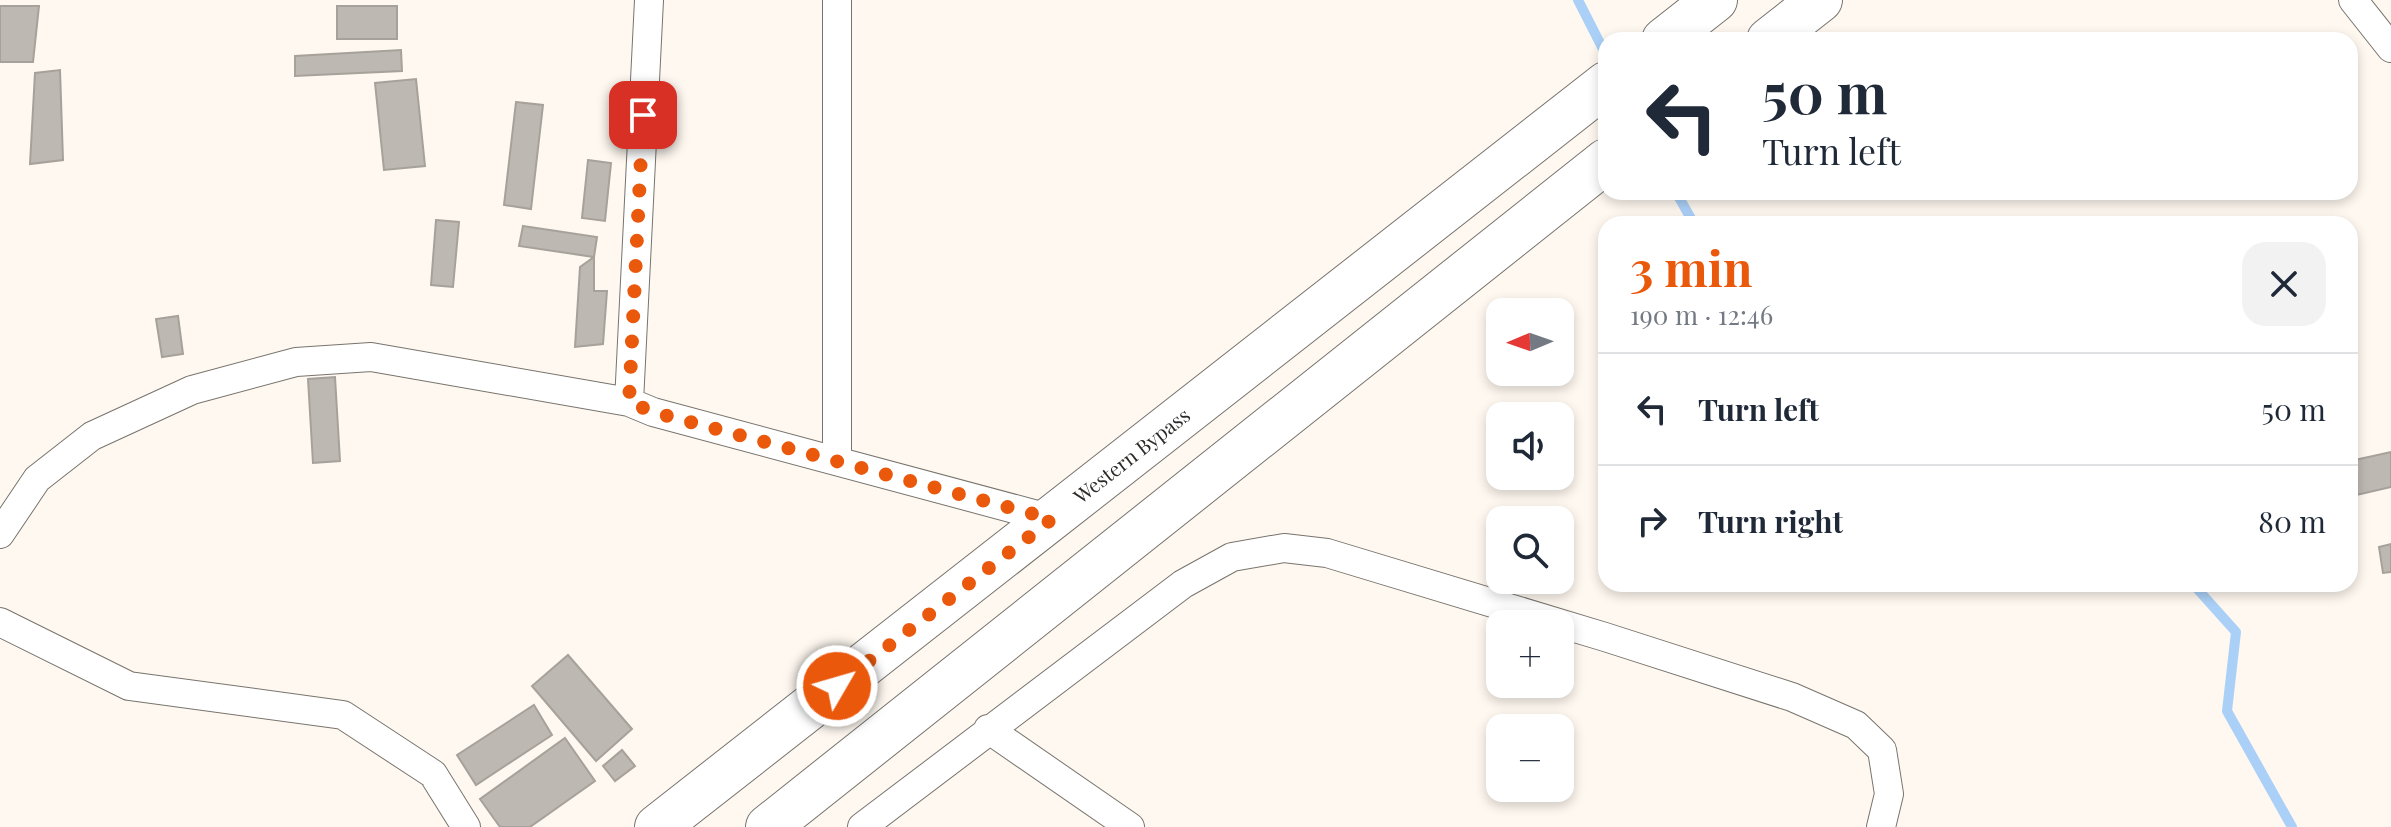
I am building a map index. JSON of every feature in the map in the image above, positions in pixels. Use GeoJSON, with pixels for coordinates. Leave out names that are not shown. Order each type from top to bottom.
{"type":"FeatureCollection","features":[{"type":"Feature","properties":{"kind":"main road"},"geometry":{"type":"LineString","coordinates":[[1779,32],[1820,0]]}},
{"type":"Feature","properties":{"kind":"main road","name":"Western Bypass"},"geometry":{"type":"LineString","coordinates":[[657,827],[1598,90]]}},
{"type":"Feature","properties":{"kind":"main road"},"geometry":{"type":"LineString","coordinates":[[768,827],[1598,167]]}},
{"type":"Feature","properties":{"kind":"street"},"geometry":{"type":"LineString","coordinates":[[629,402],[649,0]]}},
{"type":"Feature","properties":{"kind":"street"},"geometry":{"type":"LineString","coordinates":[[837,0],[837,461]]}},
{"type":"Feature","properties":{"kind":"street"},"geometry":{"type":"LineString","coordinates":[[2353,0],[2391,48]]}},
{"type":"Feature","properties":{"kind":"street"},"geometry":{"type":"LineString","coordinates":[[0,534],[37,479],[92,436],[192,390],[296,362],[371,357],[629,402],[653,412],[1052,519]]}},
{"type":"Feature","properties":{"kind":"street"},"geometry":{"type":"LineString","coordinates":[[862,827],[1183,584],[1232,557],[1284,548],[1327,553],[1605,637],[1792,697],[1856,725],[1882,750],[1889,794],[1881,827]]}},
{"type":"Feature","properties":{"kind":"street"},"geometry":{"type":"LineString","coordinates":[[0,622],[129,686],[343,715],[433,774],[466,827]]}},
{"type":"Feature","properties":{"kind":"street"},"geometry":{"type":"LineString","coordinates":[[988,729],[1130,827]]}},
{"type":"Feature","properties":{"kind":"building"},"geometry":{"type":"Polygon","coordinates":[[[0,6],[39,6],[33,62],[0,62],[0,6]]]}},
{"type":"Feature","properties":{"kind":"building"},"geometry":{"type":"Polygon","coordinates":[[[337,6],[397,6],[397,39],[337,39],[337,6]]]}},
{"type":"Feature","properties":{"kind":"building"},"geometry":{"type":"Polygon","coordinates":[[[401,50],[402,71],[295,76],[295,56],[401,50]]]}},
{"type":"Feature","properties":{"kind":"building"},"geometry":{"type":"Polygon","coordinates":[[[60,70],[63,160],[30,164],[35,73],[60,70]]]}},
{"type":"Feature","properties":{"kind":"building"},"geometry":{"type":"Polygon","coordinates":[[[416,79],[425,166],[384,170],[375,83],[416,79]]]}},
{"type":"Feature","properties":{"kind":"building"},"geometry":{"type":"Polygon","coordinates":[[[516,102],[543,105],[531,209],[504,205],[516,102]]]}},
{"type":"Feature","properties":{"kind":"building"},"geometry":{"type":"Polygon","coordinates":[[[588,160],[611,163],[605,221],[582,218],[588,160]]]}},
{"type":"Feature","properties":{"kind":"building"},"geometry":{"type":"Polygon","coordinates":[[[436,220],[459,222],[453,287],[431,285],[436,220]]]}},
{"type":"Feature","properties":{"kind":"building"},"geometry":{"type":"Polygon","coordinates":[[[523,226],[597,237],[594,257],[519,246],[523,226]]]}},
{"type":"Feature","properties":{"kind":"building"},"geometry":{"type":"Polygon","coordinates":[[[594,257],[594,291],[607,291],[603,344],[575,347],[580,267],[594,257]]]}},
{"type":"Feature","properties":{"kind":"building"},"geometry":{"type":"Polygon","coordinates":[[[178,316],[183,354],[162,357],[156,319],[178,316]]]}},
{"type":"Feature","properties":{"kind":"building"},"geometry":{"type":"Polygon","coordinates":[[[335,377],[340,461],[313,463],[308,379],[335,377]]]}},
{"type":"Feature","properties":{"kind":"building"},"geometry":{"type":"Polygon","coordinates":[[[2391,452],[2391,487],[2358,495],[2358,459],[2391,452]]]}},
{"type":"Feature","properties":{"kind":"building"},"geometry":{"type":"Polygon","coordinates":[[[2391,544],[2391,572],[2383,573],[2379,547],[2391,544]]]}},
{"type":"Feature","properties":{"kind":"building"},"geometry":{"type":"Polygon","coordinates":[[[568,655],[632,729],[596,761],[532,686],[568,655]]]}},
{"type":"Feature","properties":{"kind":"building"},"geometry":{"type":"Polygon","coordinates":[[[534,705],[552,735],[476,785],[457,755],[534,705]]]}},
{"type":"Feature","properties":{"kind":"building"},"geometry":{"type":"Polygon","coordinates":[[[565,738],[595,781],[530,827],[500,827],[480,799],[565,738]]]}},
{"type":"Feature","properties":{"kind":"building"},"geometry":{"type":"Polygon","coordinates":[[[622,750],[635,766],[615,781],[603,766],[622,750]]]}},
{"type":"Feature","properties":{"kind":"waterway"},"geometry":{"type":"LineString","coordinates":[[1578,0],[1598,39]]}},
{"type":"Feature","properties":{"kind":"waterway"},"geometry":{"type":"LineString","coordinates":[[1680,200],[1690,216]]}},
{"type":"Feature","properties":{"kind":"waterway"},"geometry":{"type":"LineString","coordinates":[[2200,592],[2236,632],[2227,711],[2292,827]]}},
{"type":"Feature","properties":{"kind":"route"},"geometry":{"type":"LineString","coordinates":[[643,115],[629,402],[653,412],[1052,519],[837,686]]}}]}
